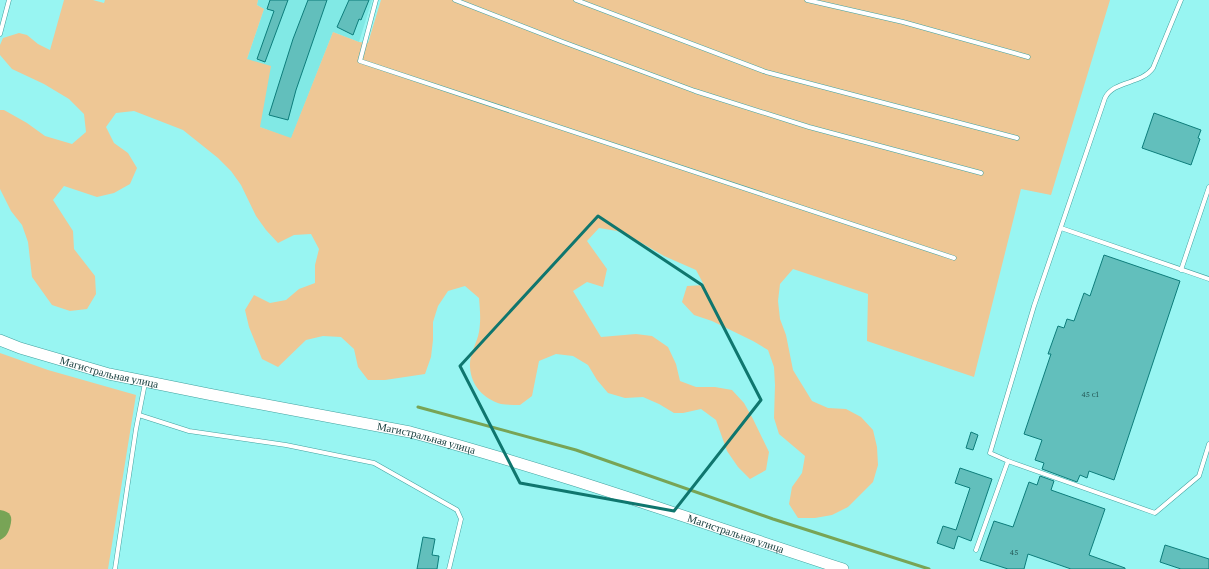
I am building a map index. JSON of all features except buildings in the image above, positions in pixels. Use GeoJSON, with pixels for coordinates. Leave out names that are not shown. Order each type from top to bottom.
{"type":"FeatureCollection","features":[{"type":"Feature","properties":{"kind":"main road","name":"Магистральная улица"},"geometry":{"type":"LineString","coordinates":[[0,340],[20,348],[109,374],[424,435],[538,469],[843,569]]}},
{"type":"Feature","properties":{"kind":"lane"},"geometry":{"type":"LineString","coordinates":[[0,34],[9,0]]}},
{"type":"Feature","properties":{"kind":"lane"},"geometry":{"type":"LineString","coordinates":[[376,0],[360,61],[954,258]]}},
{"type":"Feature","properties":{"kind":"lane"},"geometry":{"type":"LineString","coordinates":[[455,0],[570,45],[695,91],[809,127],[981,173]]}},
{"type":"Feature","properties":{"kind":"lane"},"geometry":{"type":"LineString","coordinates":[[576,0],[766,72],[1017,138]]}},
{"type":"Feature","properties":{"kind":"lane"},"geometry":{"type":"LineString","coordinates":[[807,0],[903,22],[1028,57]]}},
{"type":"Feature","properties":{"kind":"lane"},"geometry":{"type":"LineString","coordinates":[[1181,0],[1153,68],[1149,73],[1135,81],[1117,87],[1106,95],[1034,306],[990,453],[1008,461],[1155,513],[1199,476],[1209,444]]}},
{"type":"Feature","properties":{"kind":"lane"},"geometry":{"type":"LineString","coordinates":[[1181,270],[1209,187]]}},
{"type":"Feature","properties":{"kind":"lane"},"geometry":{"type":"LineString","coordinates":[[1061,228],[1209,279]]}},
{"type":"Feature","properties":{"kind":"lane"},"geometry":{"type":"LineString","coordinates":[[115,569],[145,381]]}},
{"type":"Feature","properties":{"kind":"lane"},"geometry":{"type":"LineString","coordinates":[[139,415],[189,431],[286,445],[374,463],[457,510],[461,519],[449,569]]}},
{"type":"Feature","properties":{"kind":"lane"},"geometry":{"type":"LineString","coordinates":[[976,550],[1008,461]]}},
{"type":"Feature","properties":{"kind":"highlighted area"},"geometry":{"type":"Polygon","coordinates":[[[598,216],[702,285],[761,400],[674,511],[520,483],[460,366],[598,216]]]}},
{"type":"Feature","properties":{"kind":"shaded area"},"geometry":{"type":"Polygon","coordinates":[[[64,0],[93,0],[104,3],[105,0],[258,0],[257,5],[264,9],[247,59],[271,66],[260,127],[291,138],[333,32],[359,42],[368,43],[381,0],[1110,0],[1051,195],[1021,189],[974,377],[867,341],[868,294],[793,269],[780,284],[778,301],[780,319],[786,335],[793,370],[812,401],[828,408],[846,409],[861,417],[873,430],[877,447],[878,465],[873,482],[848,507],[832,515],[815,518],[798,518],[789,504],[792,487],[802,473],[805,456],[779,434],[774,418],[774,367],[768,350],[712,321],[694,315],[682,302],[687,286],[704,285],[696,270],[664,256],[633,238],[617,231],[599,228],[587,241],[607,269],[603,287],[587,282],[573,291],[601,337],[636,334],[652,336],[668,347],[676,364],[680,381],[696,387],[715,387],[732,390],[744,403],[769,452],[766,470],[750,479],[738,467],[727,451],[716,420],[701,409],[683,413],[674,413],[643,397],[625,398],[608,393],[597,380],[588,365],[573,356],[556,354],[539,361],[532,396],[520,405],[501,404],[489,399],[476,386],[471,374],[470,363],[480,328],[480,307],[479,298],[465,286],[448,291],[438,306],[433,322],[431,357],[425,374],[385,380],[368,380],[358,367],[354,349],[341,337],[323,336],[306,340],[278,367],[262,359],[249,327],[245,310],[254,295],[270,303],[286,300],[299,289],[315,283],[315,265],[319,249],[311,234],[294,235],[278,243],[256,216],[241,185],[231,171],[218,158],[183,130],[134,111],[116,113],[106,127],[114,143],[128,153],[137,168],[130,184],[114,193],[97,197],[64,186],[53,200],[73,231],[74,249],[95,276],[96,294],[87,309],[70,311],[52,305],[32,277],[28,242],[22,225],[11,211],[0,189],[0,110],[4,110],[27,123],[45,136],[72,144],[86,132],[84,114],[69,99],[44,84],[12,69],[0,55],[0,45],[3,38],[19,33],[27,35],[38,44],[50,50],[64,0]]]}},
{"type":"Feature","properties":{"kind":"shaded area"},"geometry":{"type":"Polygon","coordinates":[[[258,0],[372,0],[359,42],[333,32],[291,139],[260,127],[247,59],[264,9],[257,5],[258,0]]]}},
{"type":"Feature","properties":{"kind":"shaded area"},"geometry":{"type":"Polygon","coordinates":[[[0,353],[48,370],[136,395],[108,569],[0,569],[0,353]]]}},
{"type":"Feature","properties":{"kind":"shaded area"},"geometry":{"type":"Polygon","coordinates":[[[0,510],[9,513],[11,520],[8,533],[0,540],[0,510]]]}},
{"type":"Feature","properties":{"kind":"waterway"},"geometry":{"type":"LineString","coordinates":[[418,407],[576,450],[773,519],[929,569]]}}]}
